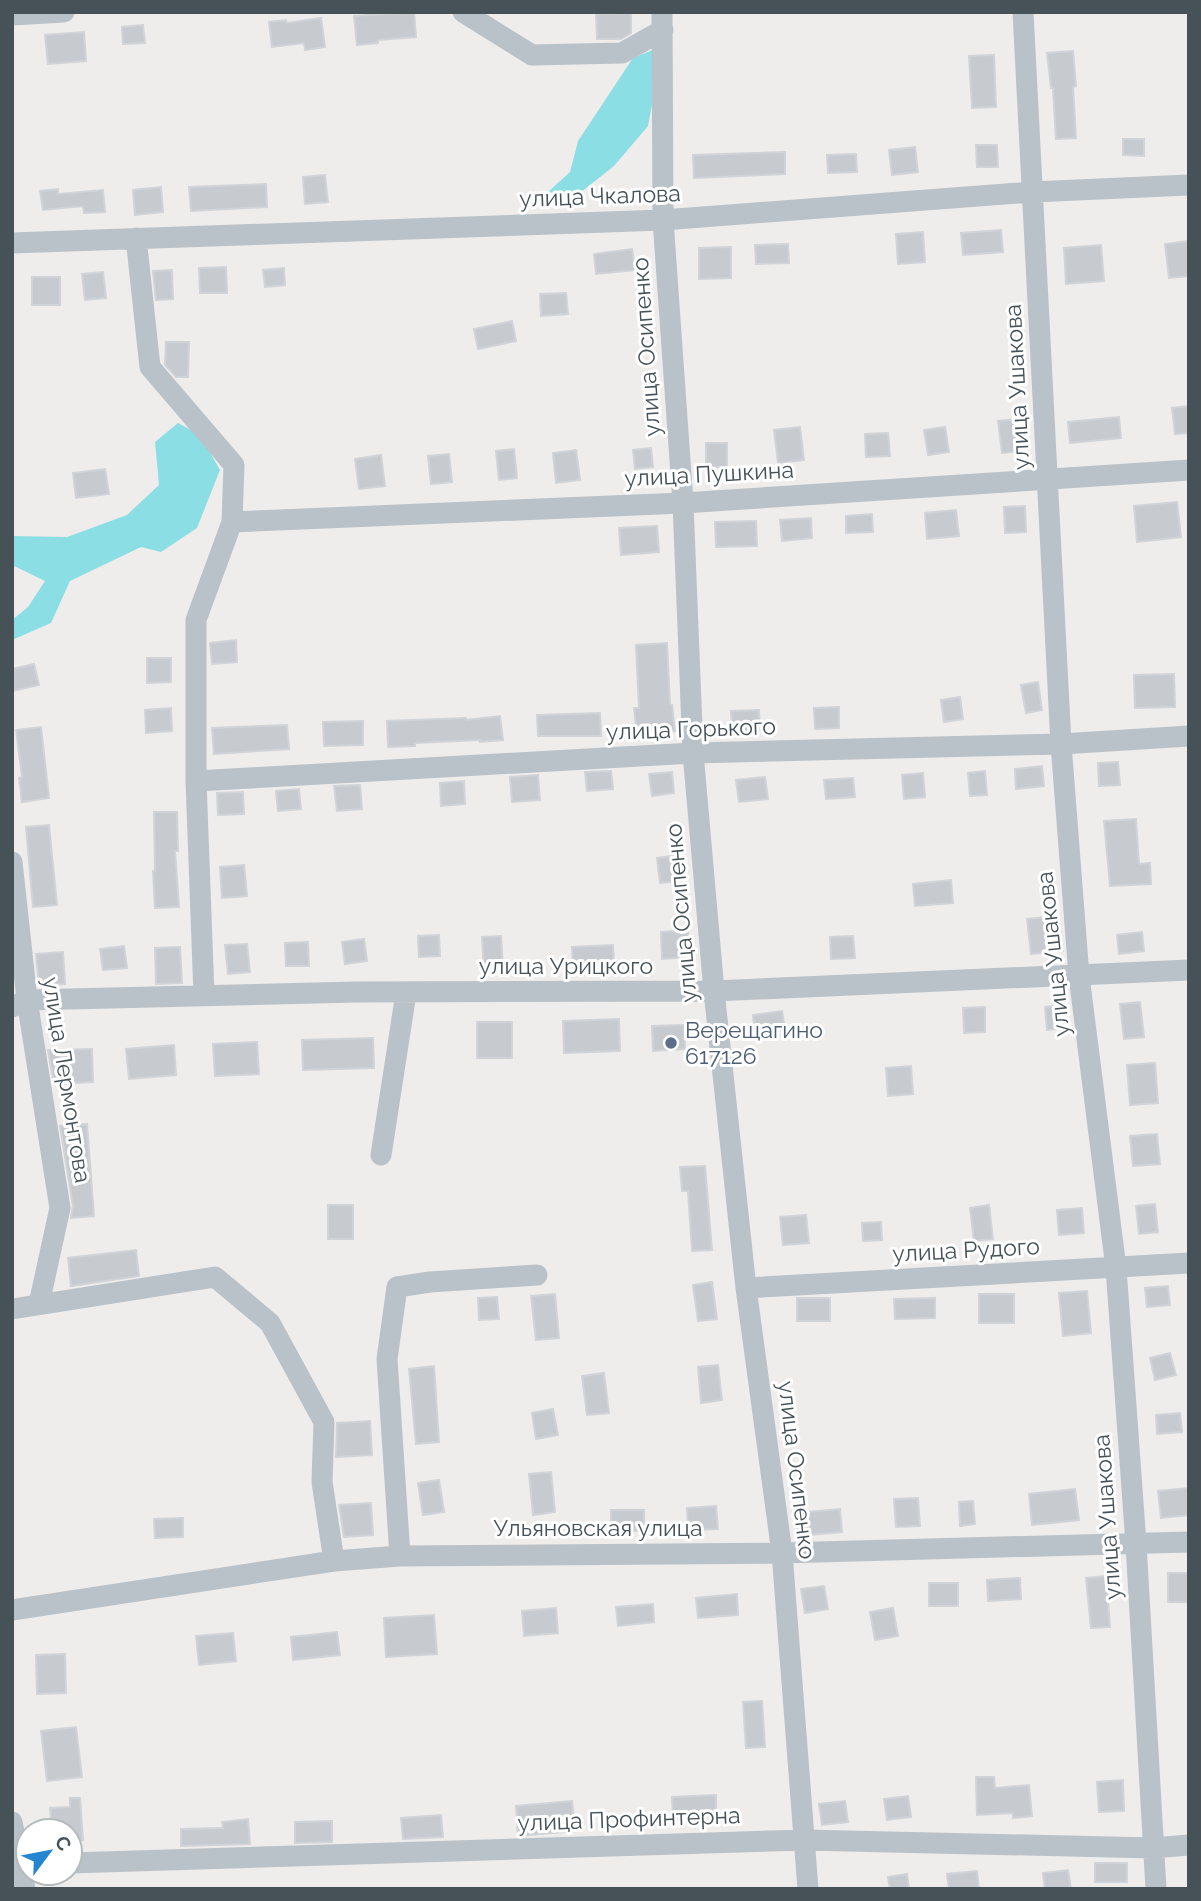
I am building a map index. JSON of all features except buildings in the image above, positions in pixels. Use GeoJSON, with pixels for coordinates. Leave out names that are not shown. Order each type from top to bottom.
{"type":"FeatureCollection","features":[{"type":"Feature","properties":{"kind":"street"},"geometry":{"type":"LineString","coordinates":[[12,15],[64,12]]}},
{"type":"Feature","properties":{"kind":"street"},"geometry":{"type":"LineString","coordinates":[[463,12],[532,55],[622,53],[662,21]]}},
{"type":"Feature","properties":{"kind":"street","name":"улица Ушакова"},"geometry":{"type":"LineString","coordinates":[[1023,12],[1061,744],[1079,976],[1116,1268],[1136,1544],[1156,1889]]}},
{"type":"Feature","properties":{"kind":"street","name":"улица Осипенко"},"geometry":{"type":"LineString","coordinates":[[662,21],[663,220],[683,503],[693,753],[714,990],[746,1288],[782,1553],[808,1889]]}},
{"type":"Feature","properties":{"kind":"street","name":"улица Чкалова"},"geometry":{"type":"LineString","coordinates":[[12,243],[663,220],[1032,192],[1189,185]]}},
{"type":"Feature","properties":{"kind":"street"},"geometry":{"type":"LineString","coordinates":[[136,238],[150,367],[234,465],[232,522],[197,620],[196,780],[204,995]]}},
{"type":"Feature","properties":{"kind":"street","name":"улица Пушкина"},"geometry":{"type":"LineString","coordinates":[[232,522],[683,503],[1189,470]]}},
{"type":"Feature","properties":{"kind":"street","name":"улица Горького"},"geometry":{"type":"LineString","coordinates":[[196,780],[693,753],[1061,744],[1189,736]]}},
{"type":"Feature","properties":{"kind":"street","name":"улица Лермонтова"},"geometry":{"type":"LineString","coordinates":[[12,862],[20,1003],[60,1208],[39,1304]]}},
{"type":"Feature","properties":{"kind":"street","name":"улица Урицкого"},"geometry":{"type":"LineString","coordinates":[[20,1003],[204,995],[714,990],[1189,970]]}},
{"type":"Feature","properties":{"kind":"street"},"geometry":{"type":"LineString","coordinates":[[381,1155],[406,993]]}},
{"type":"Feature","properties":{"kind":"street","name":"улица Рудого"},"geometry":{"type":"LineString","coordinates":[[746,1288],[1189,1263]]}},
{"type":"Feature","properties":{"kind":"street"},"geometry":{"type":"LineString","coordinates":[[400,1556],[387,1359],[397,1287],[430,1282],[537,1276]]}},
{"type":"Feature","properties":{"kind":"street"},"geometry":{"type":"LineString","coordinates":[[12,1308],[215,1277],[270,1323],[324,1422],[322,1482],[334,1561]]}},
{"type":"Feature","properties":{"kind":"street","name":"Ульяновская улица"},"geometry":{"type":"LineString","coordinates":[[12,1610],[334,1561],[400,1556],[782,1553],[1189,1542]]}},
{"type":"Feature","properties":{"kind":"street","name":"улица Профинтерна"},"geometry":{"type":"LineString","coordinates":[[84,1863],[804,1840],[1153,1848],[1189,1845]]}},
{"type":"Feature","properties":{"kind":"water"},"geometry":{"type":"Polygon","coordinates":[[[655,49],[656,83],[648,126],[614,166],[576,196],[548,192],[570,172],[578,141],[633,58],[655,49]]]}},
{"type":"Feature","properties":{"kind":"water"},"geometry":{"type":"Polygon","coordinates":[[[178,423],[200,435],[220,470],[197,528],[161,552],[141,547],[70,581],[51,623],[12,640],[12,620],[28,607],[45,581],[12,565],[12,536],[67,537],[127,515],[159,485],[155,442],[178,423]]]}},
{"type":"Feature","properties":{"kind":"place","name":"Верещагино 617126"},"geometry":{"type":"Point","coordinates":[671,1043]}}]}
